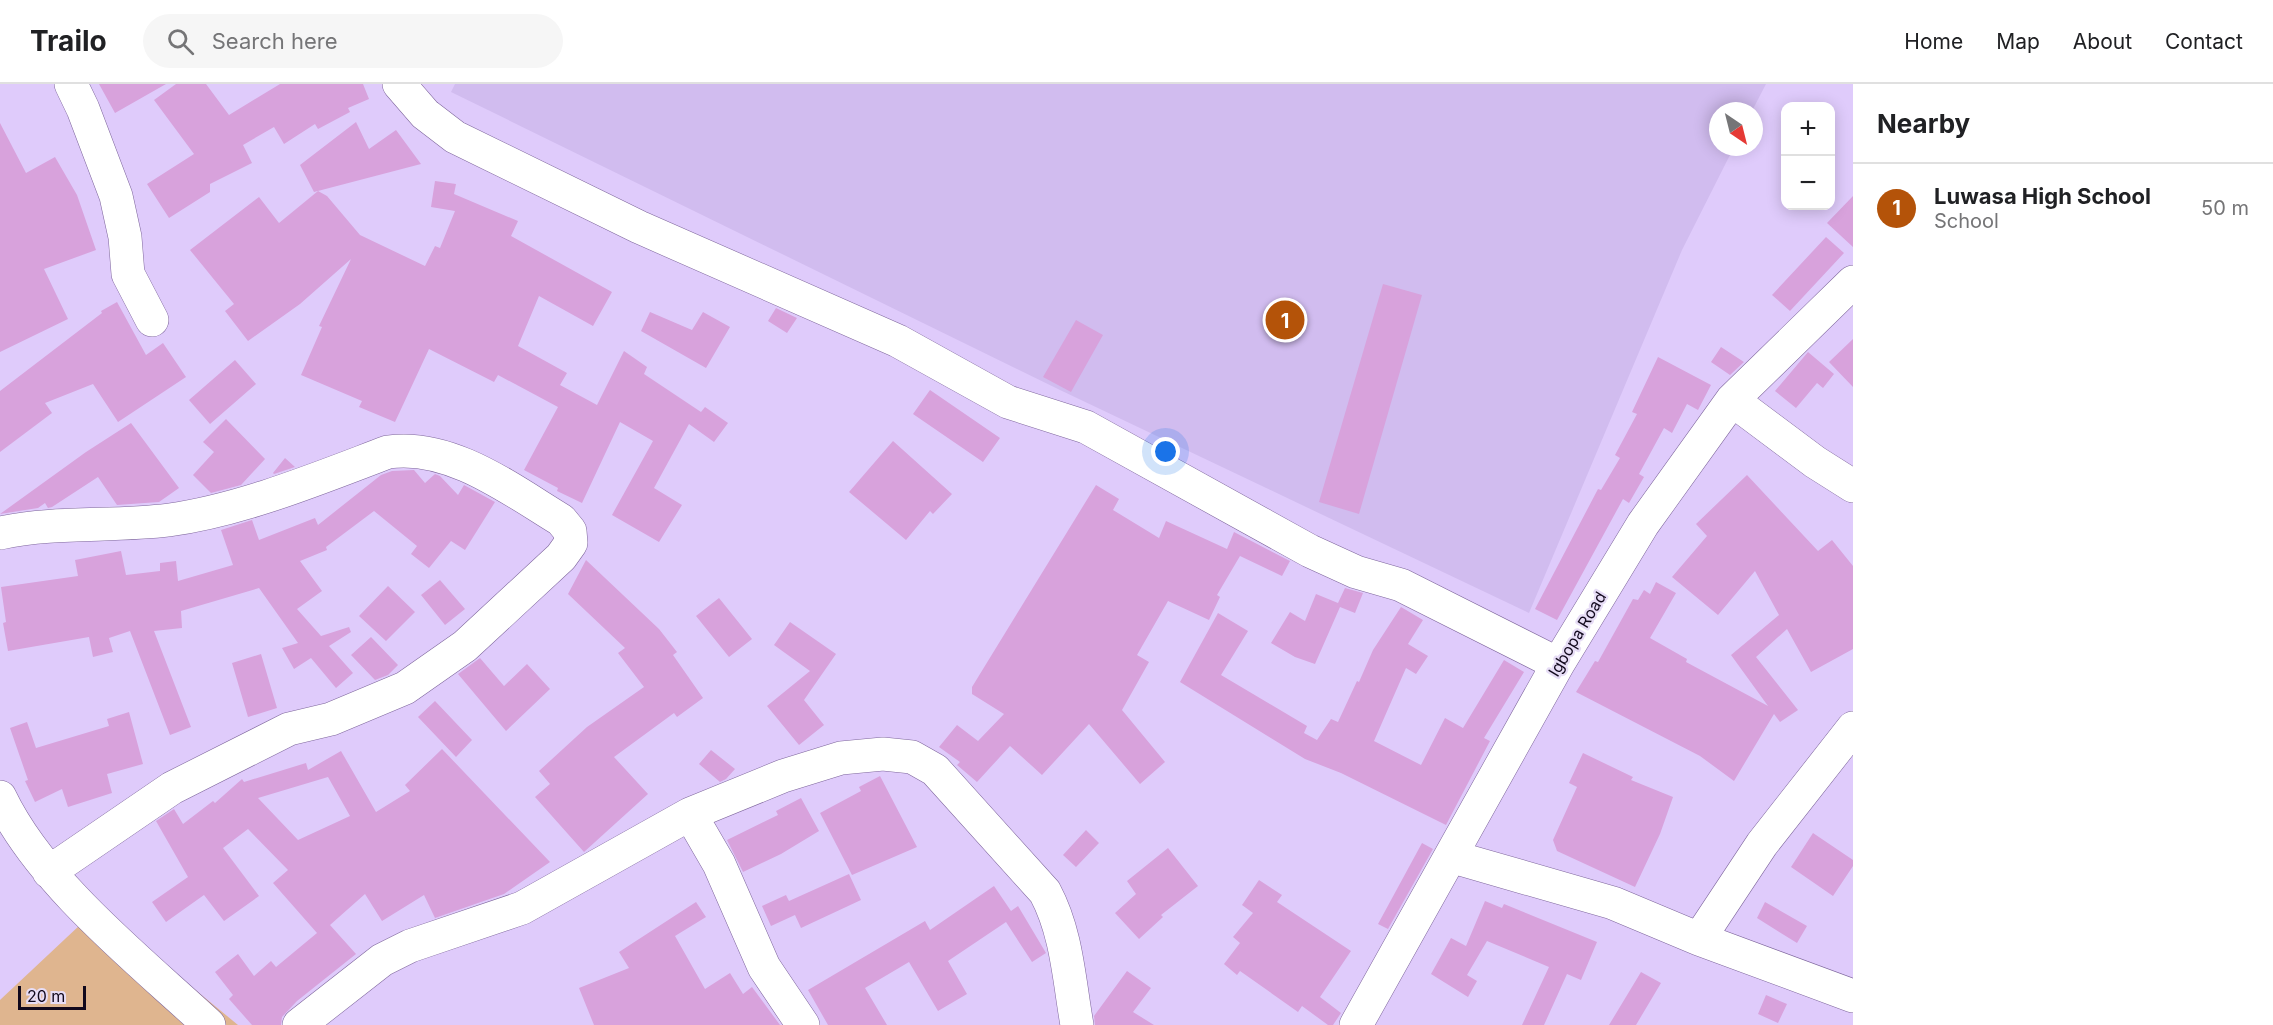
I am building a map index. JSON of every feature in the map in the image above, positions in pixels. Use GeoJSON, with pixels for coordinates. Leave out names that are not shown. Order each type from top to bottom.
{"type":"FeatureCollection","features":[{"type":"Feature","properties":{"kind":"street"},"geometry":{"type":"LineString","coordinates":[[71,84],[88,119],[116,196],[128,274],[153,320]]}},
{"type":"Feature","properties":{"kind":"street"},"geometry":{"type":"LineString","coordinates":[[399,84],[425,114],[455,137],[639,227],[898,341],[1008,402],[1086,427],[1310,551],[1356,572],[1401,585],[1558,664]]}},
{"type":"Feature","properties":{"kind":"street","name":"Igbopa Road"},"geometry":{"type":"LineString","coordinates":[[1356,1025],[1453,857],[1558,664],[1643,524],[1732,400],[1853,282]]}},
{"type":"Feature","properties":{"kind":"street"},"geometry":{"type":"LineString","coordinates":[[1732,400],[1815,462],[1853,486]]}},
{"type":"Feature","properties":{"kind":"street"},"geometry":{"type":"LineString","coordinates":[[0,533],[61,525],[169,520],[294,488],[388,452],[404,449],[437,455],[487,475],[561,520],[570,531],[571,543],[561,557],[465,646],[405,688],[331,719],[289,729],[172,788],[49,872]]}},
{"type":"Feature","properties":{"kind":"street"},"geometry":{"type":"LineString","coordinates":[[1699,939],[1762,844],[1853,728]]}},
{"type":"Feature","properties":{"kind":"street"},"geometry":{"type":"LineString","coordinates":[[298,1025],[382,960],[410,946],[522,908],[690,814],[783,776],[841,758],[883,754],[912,757],[935,770],[1045,892],[1057,914],[1077,1025]]}},
{"type":"Feature","properties":{"kind":"street"},"geometry":{"type":"LineString","coordinates":[[0,797],[12,824],[49,872],[192,1019]]}},
{"type":"Feature","properties":{"kind":"street"},"geometry":{"type":"LineString","coordinates":[[690,814],[719,864],[764,967],[803,1025]]}},
{"type":"Feature","properties":{"kind":"street"},"geometry":{"type":"LineString","coordinates":[[1453,857],[1613,903],[1699,939],[1853,996]]}},
{"type":"Feature","properties":{"kind":"shaded area"},"geometry":{"type":"Polygon","coordinates":[[[455,84],[1766,84],[1757,102],[1709,102],[1709,156],[1729,156],[1682,250],[1529,613],[1060,390],[451,92],[455,84]]]}},
{"type":"Feature","properties":{"kind":"shaded area"},"geometry":{"type":"Polygon","coordinates":[[[97,909],[238,1025],[0,1025],[0,1000],[97,909]]]}},
{"type":"Feature","properties":{"kind":"building"},"geometry":{"type":"Polygon","coordinates":[[[99,84],[166,84],[115,113],[99,84]]]}},
{"type":"Feature","properties":{"kind":"building"},"geometry":{"type":"Polygon","coordinates":[[[176,84],[206,84],[229,115],[280,84],[363,84],[369,99],[348,108],[350,112],[318,129],[315,124],[284,144],[274,127],[243,145],[252,163],[210,184],[210,192],[169,218],[147,184],[194,154],[154,100],[176,84]]]}},
{"type":"Feature","properties":{"kind":"building"},"geometry":{"type":"Polygon","coordinates":[[[356,122],[369,149],[396,130],[421,164],[314,192],[300,165],[356,122]]]}},
{"type":"Feature","properties":{"kind":"building"},"geometry":{"type":"Polygon","coordinates":[[[0,123],[26,173],[55,157],[77,195],[96,250],[44,269],[68,319],[0,352],[0,123]]]}},
{"type":"Feature","properties":{"kind":"building"},"geometry":{"type":"Polygon","coordinates":[[[435,181],[456,184],[454,194],[518,221],[511,236],[612,292],[593,326],[539,296],[518,346],[567,373],[560,385],[597,405],[624,351],[647,367],[644,374],[701,412],[705,407],[728,423],[714,442],[689,424],[654,488],[682,505],[659,542],[612,515],[653,441],[620,422],[582,503],[557,491],[558,488],[524,470],[558,407],[498,375],[494,382],[429,349],[395,422],[359,407],[362,401],[301,375],[322,327],[319,326],[351,259],[300,304],[248,341],[225,311],[234,304],[190,250],[259,197],[279,223],[318,191],[327,196],[360,235],[425,266],[435,246],[440,248],[455,211],[431,207],[435,181]]]}},
{"type":"Feature","properties":{"kind":"building"},"geometry":{"type":"Polygon","coordinates":[[[1853,196],[1853,247],[1827,223],[1853,196]]]}},
{"type":"Feature","properties":{"kind":"building"},"geometry":{"type":"Polygon","coordinates":[[[1826,237],[1844,253],[1790,311],[1772,295],[1826,237]]]}},
{"type":"Feature","properties":{"kind":"building"},"geometry":{"type":"Polygon","coordinates":[[[1383,284],[1422,295],[1359,514],[1319,502],[1383,284]]]}},
{"type":"Feature","properties":{"kind":"building"},"geometry":{"type":"Polygon","coordinates":[[[117,302],[146,355],[163,343],[186,377],[118,422],[93,384],[45,403],[52,413],[0,452],[0,391],[102,313],[101,311],[117,302]]]}},
{"type":"Feature","properties":{"kind":"building"},"geometry":{"type":"Polygon","coordinates":[[[776,308],[797,318],[787,333],[768,321],[776,308]]]}},
{"type":"Feature","properties":{"kind":"building"},"geometry":{"type":"Polygon","coordinates":[[[650,312],[692,330],[703,312],[730,327],[706,368],[641,331],[650,312]]]}},
{"type":"Feature","properties":{"kind":"building"},"geometry":{"type":"Polygon","coordinates":[[[1076,320],[1103,335],[1071,392],[1043,377],[1076,320]]]}},
{"type":"Feature","properties":{"kind":"building"},"geometry":{"type":"Polygon","coordinates":[[[1853,339],[1853,387],[1829,362],[1853,339]]]}},
{"type":"Feature","properties":{"kind":"building"},"geometry":{"type":"Polygon","coordinates":[[[1721,347],[1744,362],[1730,375],[1711,362],[1721,347]]]}},
{"type":"Feature","properties":{"kind":"building"},"geometry":{"type":"Polygon","coordinates":[[[1808,352],[1834,374],[1823,388],[1817,383],[1796,408],[1775,391],[1808,352]]]}},
{"type":"Feature","properties":{"kind":"building"},"geometry":{"type":"Polygon","coordinates":[[[1658,357],[1711,385],[1698,410],[1687,404],[1672,433],[1664,428],[1639,474],[1644,477],[1629,503],[1623,499],[1557,620],[1535,609],[1598,489],[1601,490],[1620,458],[1615,455],[1637,414],[1632,412],[1658,357]]]}},
{"type":"Feature","properties":{"kind":"building"},"geometry":{"type":"Polygon","coordinates":[[[235,360],[256,384],[210,424],[189,400],[235,360]]]}},
{"type":"Feature","properties":{"kind":"building"},"geometry":{"type":"Polygon","coordinates":[[[930,390],[1000,438],[983,462],[913,414],[930,390]]]}},
{"type":"Feature","properties":{"kind":"building"},"geometry":{"type":"Polygon","coordinates":[[[226,419],[265,459],[241,485],[211,493],[193,475],[214,452],[203,442],[226,419]]]}},
{"type":"Feature","properties":{"kind":"building"},"geometry":{"type":"Polygon","coordinates":[[[131,423],[179,488],[159,502],[117,505],[98,477],[52,507],[48,508],[45,503],[38,508],[0,514],[86,452],[131,423]]]}},
{"type":"Feature","properties":{"kind":"building"},"geometry":{"type":"Polygon","coordinates":[[[893,441],[952,494],[933,514],[930,511],[906,540],[849,492],[893,441]]]}},
{"type":"Feature","properties":{"kind":"building"},"geometry":{"type":"Polygon","coordinates":[[[285,458],[295,467],[274,474],[273,473],[285,458]]]}},
{"type":"Feature","properties":{"kind":"building"},"geometry":{"type":"Polygon","coordinates":[[[414,470],[425,483],[435,474],[440,476],[458,495],[464,485],[495,502],[465,550],[451,541],[429,568],[411,554],[417,546],[374,511],[326,547],[327,550],[300,561],[322,591],[297,609],[321,636],[349,627],[351,632],[329,646],[353,673],[336,688],[311,658],[294,669],[282,648],[298,643],[259,588],[181,611],[182,628],[154,631],[191,727],[170,735],[130,631],[109,638],[113,652],[93,657],[89,637],[8,651],[3,623],[6,622],[1,587],[78,576],[75,560],[121,551],[126,575],[160,571],[160,563],[176,561],[178,581],[233,565],[221,530],[252,520],[259,540],[315,518],[318,525],[381,475],[392,471],[414,470]]]}},
{"type":"Feature","properties":{"kind":"building"},"geometry":{"type":"Polygon","coordinates":[[[1747,475],[1818,551],[1832,540],[1853,566],[1853,649],[1811,672],[1787,629],[1756,657],[1798,710],[1780,722],[1774,714],[1734,781],[1700,756],[1576,692],[1595,661],[1598,662],[1633,599],[1638,600],[1644,590],[1650,594],[1656,582],[1676,593],[1650,638],[1687,659],[1686,662],[1768,706],[1731,655],[1779,615],[1755,571],[1718,615],[1672,577],[1707,536],[1696,524],[1747,475]]]}},
{"type":"Feature","properties":{"kind":"building"},"geometry":{"type":"Polygon","coordinates":[[[1096,485],[1119,499],[1113,510],[1159,538],[1166,521],[1227,549],[1234,532],[1290,561],[1282,576],[1240,556],[1217,595],[1220,597],[1209,620],[1168,601],[1137,655],[1149,662],[1122,710],[1165,762],[1140,784],[1089,724],[1042,775],[1010,746],[977,782],[957,765],[960,762],[939,747],[957,725],[978,741],[1004,714],[972,694],[972,687],[1096,485]]]}},
{"type":"Feature","properties":{"kind":"building"},"geometry":{"type":"Polygon","coordinates":[[[586,560],[659,629],[677,652],[673,655],[703,698],[677,717],[674,713],[614,757],[648,794],[584,852],[535,797],[550,784],[539,771],[587,727],[644,687],[618,653],[625,648],[568,594],[586,560]]]}},
{"type":"Feature","properties":{"kind":"building"},"geometry":{"type":"Polygon","coordinates":[[[440,580],[465,609],[445,625],[421,595],[440,580]]]}},
{"type":"Feature","properties":{"kind":"building"},"geometry":{"type":"Polygon","coordinates":[[[388,586],[415,612],[386,641],[359,616],[388,586]]]}},
{"type":"Feature","properties":{"kind":"building"},"geometry":{"type":"Polygon","coordinates":[[[1345,588],[1363,593],[1355,613],[1340,607],[1315,664],[1295,657],[1271,643],[1290,612],[1305,621],[1316,594],[1338,603],[1345,588]]]}},
{"type":"Feature","properties":{"kind":"building"},"geometry":{"type":"Polygon","coordinates":[[[719,598],[752,639],[729,657],[696,616],[719,598]]]}},
{"type":"Feature","properties":{"kind":"building"},"geometry":{"type":"Polygon","coordinates":[[[1401,607],[1423,620],[1408,644],[1428,656],[1416,674],[1406,668],[1374,741],[1421,765],[1445,718],[1463,728],[1504,660],[1524,672],[1484,738],[1490,741],[1446,825],[1341,773],[1305,759],[1180,682],[1218,613],[1248,631],[1221,675],[1307,726],[1304,733],[1317,740],[1331,719],[1338,722],[1373,650],[1401,607]]]}},
{"type":"Feature","properties":{"kind":"building"},"geometry":{"type":"Polygon","coordinates":[[[790,622],[836,654],[804,700],[824,725],[799,745],[767,706],[810,671],[774,645],[790,622]]]}},
{"type":"Feature","properties":{"kind":"building"},"geometry":{"type":"Polygon","coordinates":[[[371,637],[398,665],[388,675],[375,680],[351,655],[371,637]]]}},
{"type":"Feature","properties":{"kind":"building"},"geometry":{"type":"Polygon","coordinates":[[[261,654],[277,708],[248,717],[232,663],[261,654]]]}},
{"type":"Feature","properties":{"kind":"building"},"geometry":{"type":"Polygon","coordinates":[[[480,658],[504,686],[527,664],[550,689],[506,731],[458,674],[480,658]]]}},
{"type":"Feature","properties":{"kind":"building"},"geometry":{"type":"Polygon","coordinates":[[[435,701],[472,740],[456,757],[418,717],[435,701]]]}},
{"type":"Feature","properties":{"kind":"building"},"geometry":{"type":"Polygon","coordinates":[[[129,712],[143,764],[107,774],[112,793],[68,807],[62,789],[35,802],[25,781],[28,780],[10,728],[27,722],[36,748],[109,726],[107,719],[129,712]]]}},
{"type":"Feature","properties":{"kind":"building"},"geometry":{"type":"Polygon","coordinates":[[[442,749],[550,862],[504,894],[435,918],[424,895],[382,921],[365,894],[330,925],[356,954],[297,1001],[282,1017],[281,1025],[252,1025],[229,999],[233,995],[215,972],[238,954],[254,976],[271,961],[276,967],[317,933],[273,883],[288,870],[248,829],[223,848],[259,896],[224,921],[204,895],[166,922],[152,902],[188,877],[156,821],[174,809],[183,824],[213,801],[215,803],[242,779],[244,782],[306,763],[308,770],[341,751],[376,812],[410,791],[405,785],[442,749]],[[328,777],[258,798],[298,840],[350,816],[328,777]]]}},
{"type":"Feature","properties":{"kind":"building"},"geometry":{"type":"Polygon","coordinates":[[[711,750],[735,769],[720,782],[699,764],[711,750]]]}},
{"type":"Feature","properties":{"kind":"building"},"geometry":{"type":"Polygon","coordinates":[[[1583,753],[1633,777],[1631,780],[1673,797],[1660,834],[1635,887],[1557,851],[1553,840],[1577,787],[1569,783],[1583,753]]]}},
{"type":"Feature","properties":{"kind":"building"},"geometry":{"type":"Polygon","coordinates":[[[880,776],[917,847],[852,875],[820,813],[861,791],[859,787],[880,776]]]}},
{"type":"Feature","properties":{"kind":"building"},"geometry":{"type":"Polygon","coordinates":[[[801,798],[819,831],[781,854],[743,872],[727,840],[778,815],[776,811],[801,798]]]}},
{"type":"Feature","properties":{"kind":"building"},"geometry":{"type":"Polygon","coordinates":[[[1086,830],[1099,843],[1076,867],[1063,855],[1086,830]]]}},
{"type":"Feature","properties":{"kind":"building"},"geometry":{"type":"Polygon","coordinates":[[[1813,833],[1853,860],[1853,866],[1833,896],[1791,867],[1813,833]]]}},
{"type":"Feature","properties":{"kind":"building"},"geometry":{"type":"Polygon","coordinates":[[[1422,843],[1433,849],[1388,929],[1378,924],[1422,843]]]}},
{"type":"Feature","properties":{"kind":"building"},"geometry":{"type":"Polygon","coordinates":[[[1168,848],[1198,886],[1161,915],[1163,917],[1139,939],[1115,913],[1136,894],[1127,881],[1168,848]]]}},
{"type":"Feature","properties":{"kind":"building"},"geometry":{"type":"Polygon","coordinates":[[[849,874],[861,900],[801,928],[795,915],[771,926],[762,906],[786,895],[789,901],[849,874]]]}},
{"type":"Feature","properties":{"kind":"building"},"geometry":{"type":"Polygon","coordinates":[[[1259,880],[1282,895],[1277,902],[1351,951],[1320,997],[1341,1013],[1333,1025],[1328,1025],[1302,1006],[1298,1012],[1240,971],[1237,975],[1224,964],[1240,943],[1233,937],[1253,913],[1242,905],[1259,880]]]}},
{"type":"Feature","properties":{"kind":"building"},"geometry":{"type":"Polygon","coordinates":[[[994,886],[1011,911],[1018,906],[1046,953],[1032,962],[1006,922],[948,961],[967,994],[938,1011],[909,962],[865,988],[887,1025],[828,1025],[808,990],[925,921],[930,930],[994,886]]]}},
{"type":"Feature","properties":{"kind":"building"},"geometry":{"type":"Polygon","coordinates":[[[1485,901],[1502,908],[1504,904],[1597,942],[1581,980],[1567,974],[1544,1025],[1522,1025],[1549,967],[1487,941],[1467,975],[1477,981],[1468,997],[1431,974],[1451,938],[1466,946],[1485,901]]]}},
{"type":"Feature","properties":{"kind":"building"},"geometry":{"type":"Polygon","coordinates":[[[696,902],[706,917],[675,936],[705,989],[730,973],[743,994],[752,987],[780,1025],[594,1025],[579,988],[629,968],[619,952],[696,902]]]}},
{"type":"Feature","properties":{"kind":"building"},"geometry":{"type":"Polygon","coordinates":[[[1765,902],[1807,926],[1797,943],[1757,918],[1765,902]]]}},
{"type":"Feature","properties":{"kind":"building"},"geometry":{"type":"Polygon","coordinates":[[[1127,971],[1151,988],[1133,1012],[1154,1025],[1095,1025],[1094,1016],[1127,971]]]}},
{"type":"Feature","properties":{"kind":"building"},"geometry":{"type":"Polygon","coordinates":[[[1641,972],[1661,983],[1636,1025],[1609,1025],[1641,972]]]}},
{"type":"Feature","properties":{"kind":"building"},"geometry":{"type":"Polygon","coordinates":[[[1766,995],[1787,1004],[1778,1023],[1758,1014],[1766,995]]]}},
{"type":"Feature","properties":{"kind":"place","name":"Luwasa High School"},"geometry":{"type":"Point","coordinates":[1285,320]}}]}
